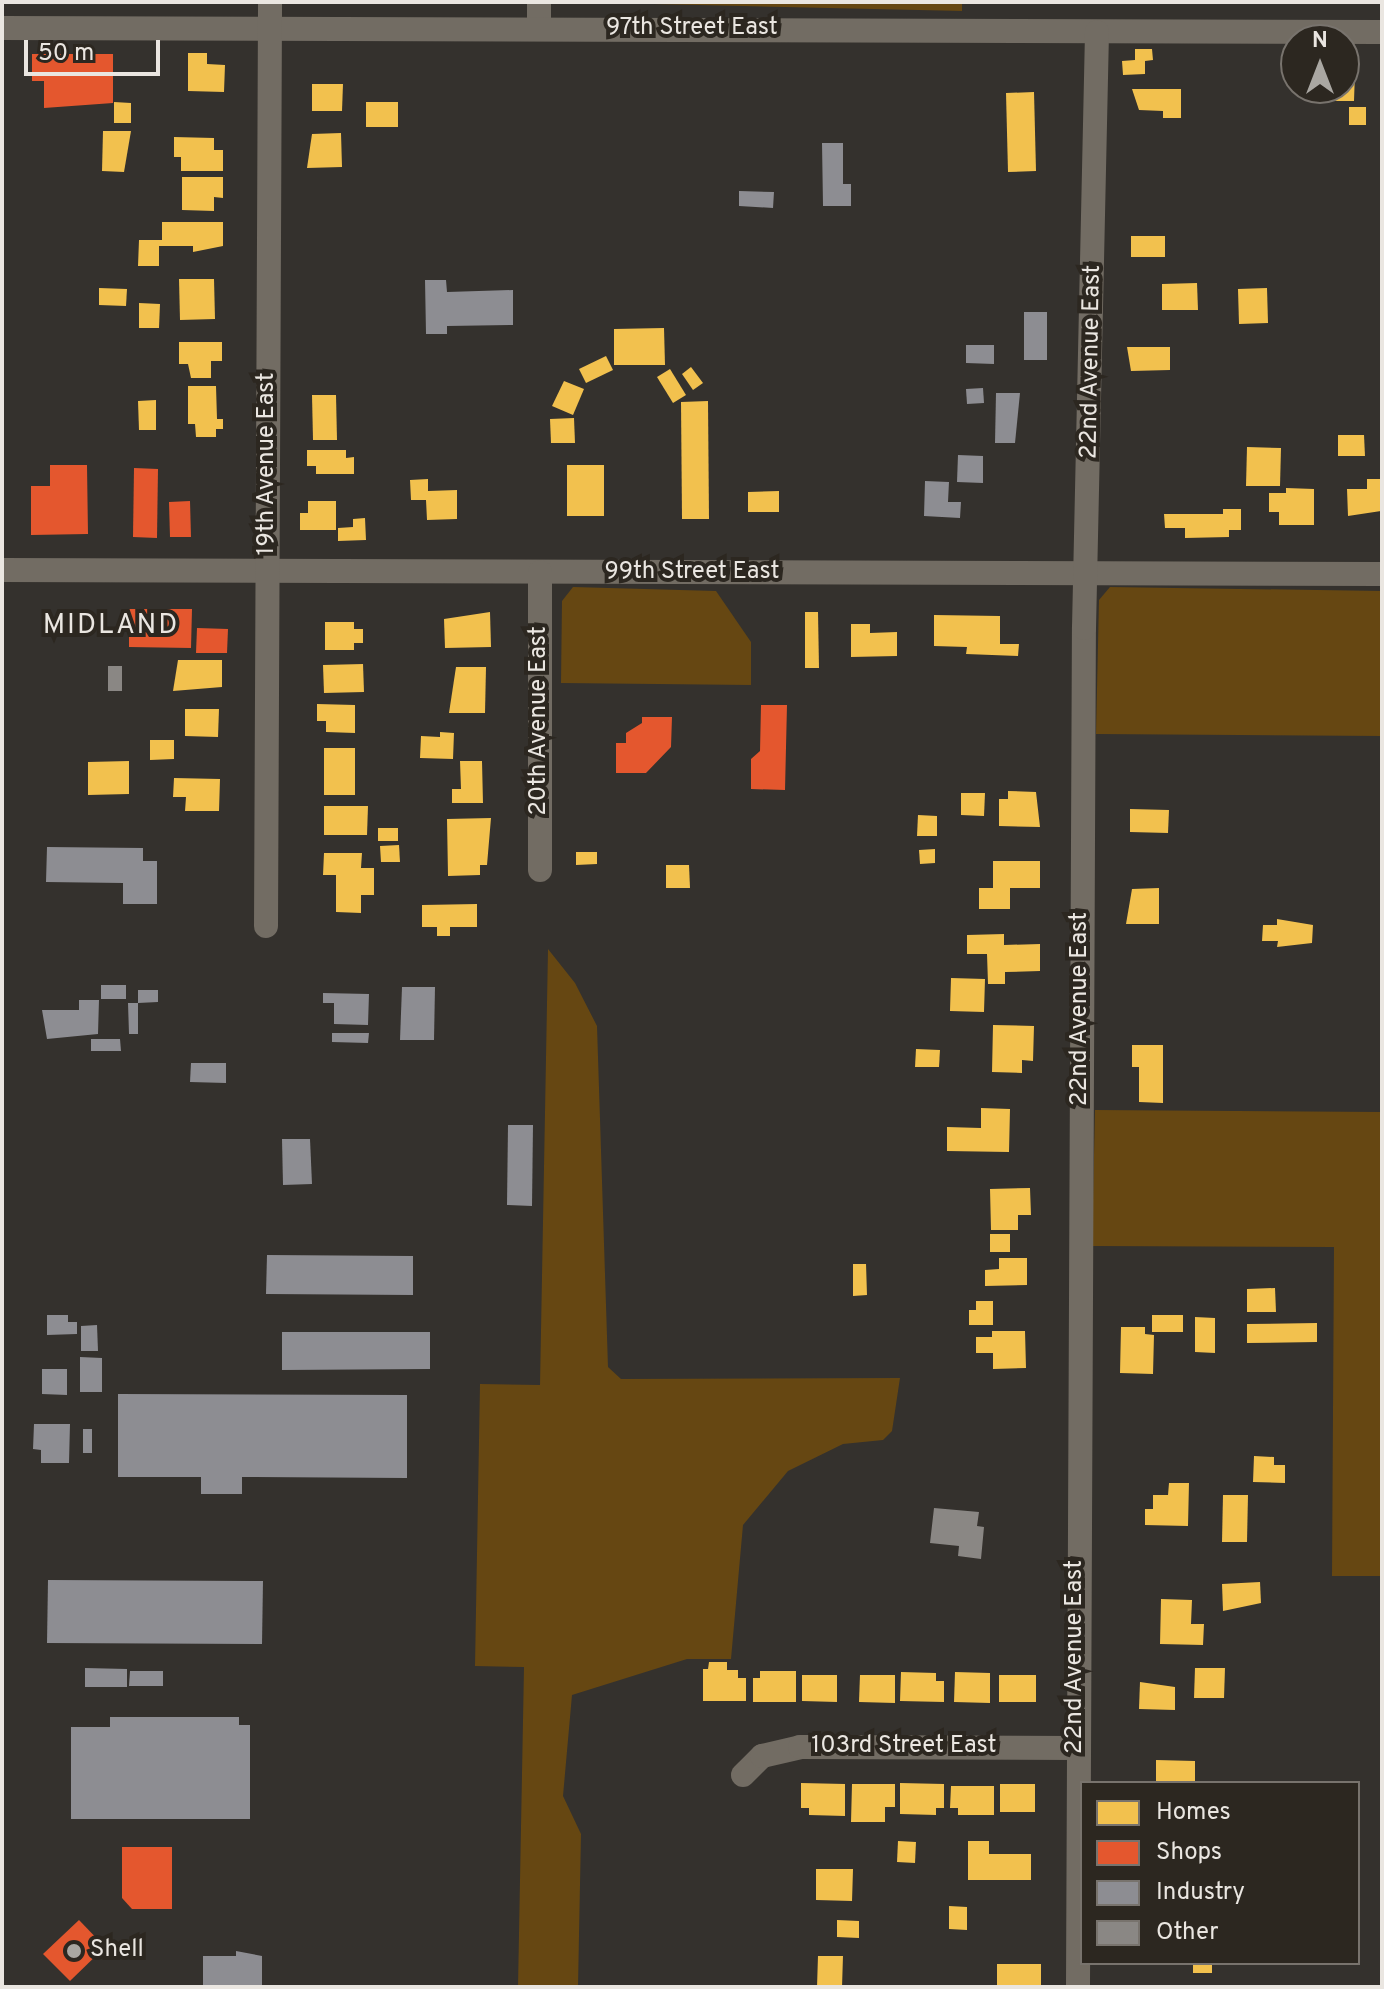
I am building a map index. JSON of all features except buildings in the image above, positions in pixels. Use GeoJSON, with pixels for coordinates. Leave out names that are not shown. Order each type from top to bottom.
{"type":"FeatureCollection","features":[{"type":"Feature","properties":{"kind":"street","name":"19th Avenue East"},"geometry":{"type":"LineString","coordinates":[[266,926],[270,2]]}},
{"type":"Feature","properties":{"kind":"street"},"geometry":{"type":"LineString","coordinates":[[539,2],[539,28]]}},
{"type":"Feature","properties":{"kind":"street","name":"97th Street East"},"geometry":{"type":"LineString","coordinates":[[2,28],[1382,32]]}},
{"type":"Feature","properties":{"kind":"street","name":"22nd Avenue East"},"geometry":{"type":"LineString","coordinates":[[1078,1987],[1075,1748],[1083,659],[1089,575],[1097,32]]}},
{"type":"Feature","properties":{"kind":"street","name":"99th Street East"},"geometry":{"type":"LineString","coordinates":[[2,570],[1382,574]]}},
{"type":"Feature","properties":{"kind":"street","name":"20th Avenue East"},"geometry":{"type":"LineString","coordinates":[[540,572],[540,870]]}},
{"type":"Feature","properties":{"kind":"street","name":"103rd Street East"},"geometry":{"type":"LineString","coordinates":[[743,1775],[762,1756],[800,1747],[1075,1748]]}},
{"type":"Feature","properties":{"kind":"shaded area"},"geometry":{"type":"Polygon","coordinates":[[[565,2],[962,2],[962,11],[565,2]]]}},
{"type":"Feature","properties":{"kind":"shaded area"},"geometry":{"type":"Polygon","coordinates":[[[573,587],[716,591],[751,642],[751,685],[561,683],[562,601],[573,587]]]}},
{"type":"Feature","properties":{"kind":"shaded area"},"geometry":{"type":"Polygon","coordinates":[[[1110,587],[1382,591],[1382,736],[1096,734],[1099,600],[1110,587]]]}},
{"type":"Feature","properties":{"kind":"shaded area"},"geometry":{"type":"Polygon","coordinates":[[[548,949],[575,983],[597,1026],[608,1367],[621,1379],[900,1378],[892,1431],[883,1440],[843,1444],[788,1471],[743,1525],[731,1659],[687,1659],[572,1695],[563,1796],[581,1834],[578,1987],[518,1987],[524,1667],[475,1666],[480,1384],[540,1385],[548,949]]]}},
{"type":"Feature","properties":{"kind":"shaded area"},"geometry":{"type":"Polygon","coordinates":[[[1095,1110],[1382,1112],[1382,1576],[1332,1576],[1334,1247],[1092,1246],[1095,1110]]]}},
{"type":"Feature","properties":{"kind":"place","name":"Shell"},"geometry":{"type":"Point","coordinates":[74,1951]}},
{"type":"Feature","properties":{"kind":"district","name":"MIDLAND"},"geometry":{"type":"Point","coordinates":[111,626]}}]}
